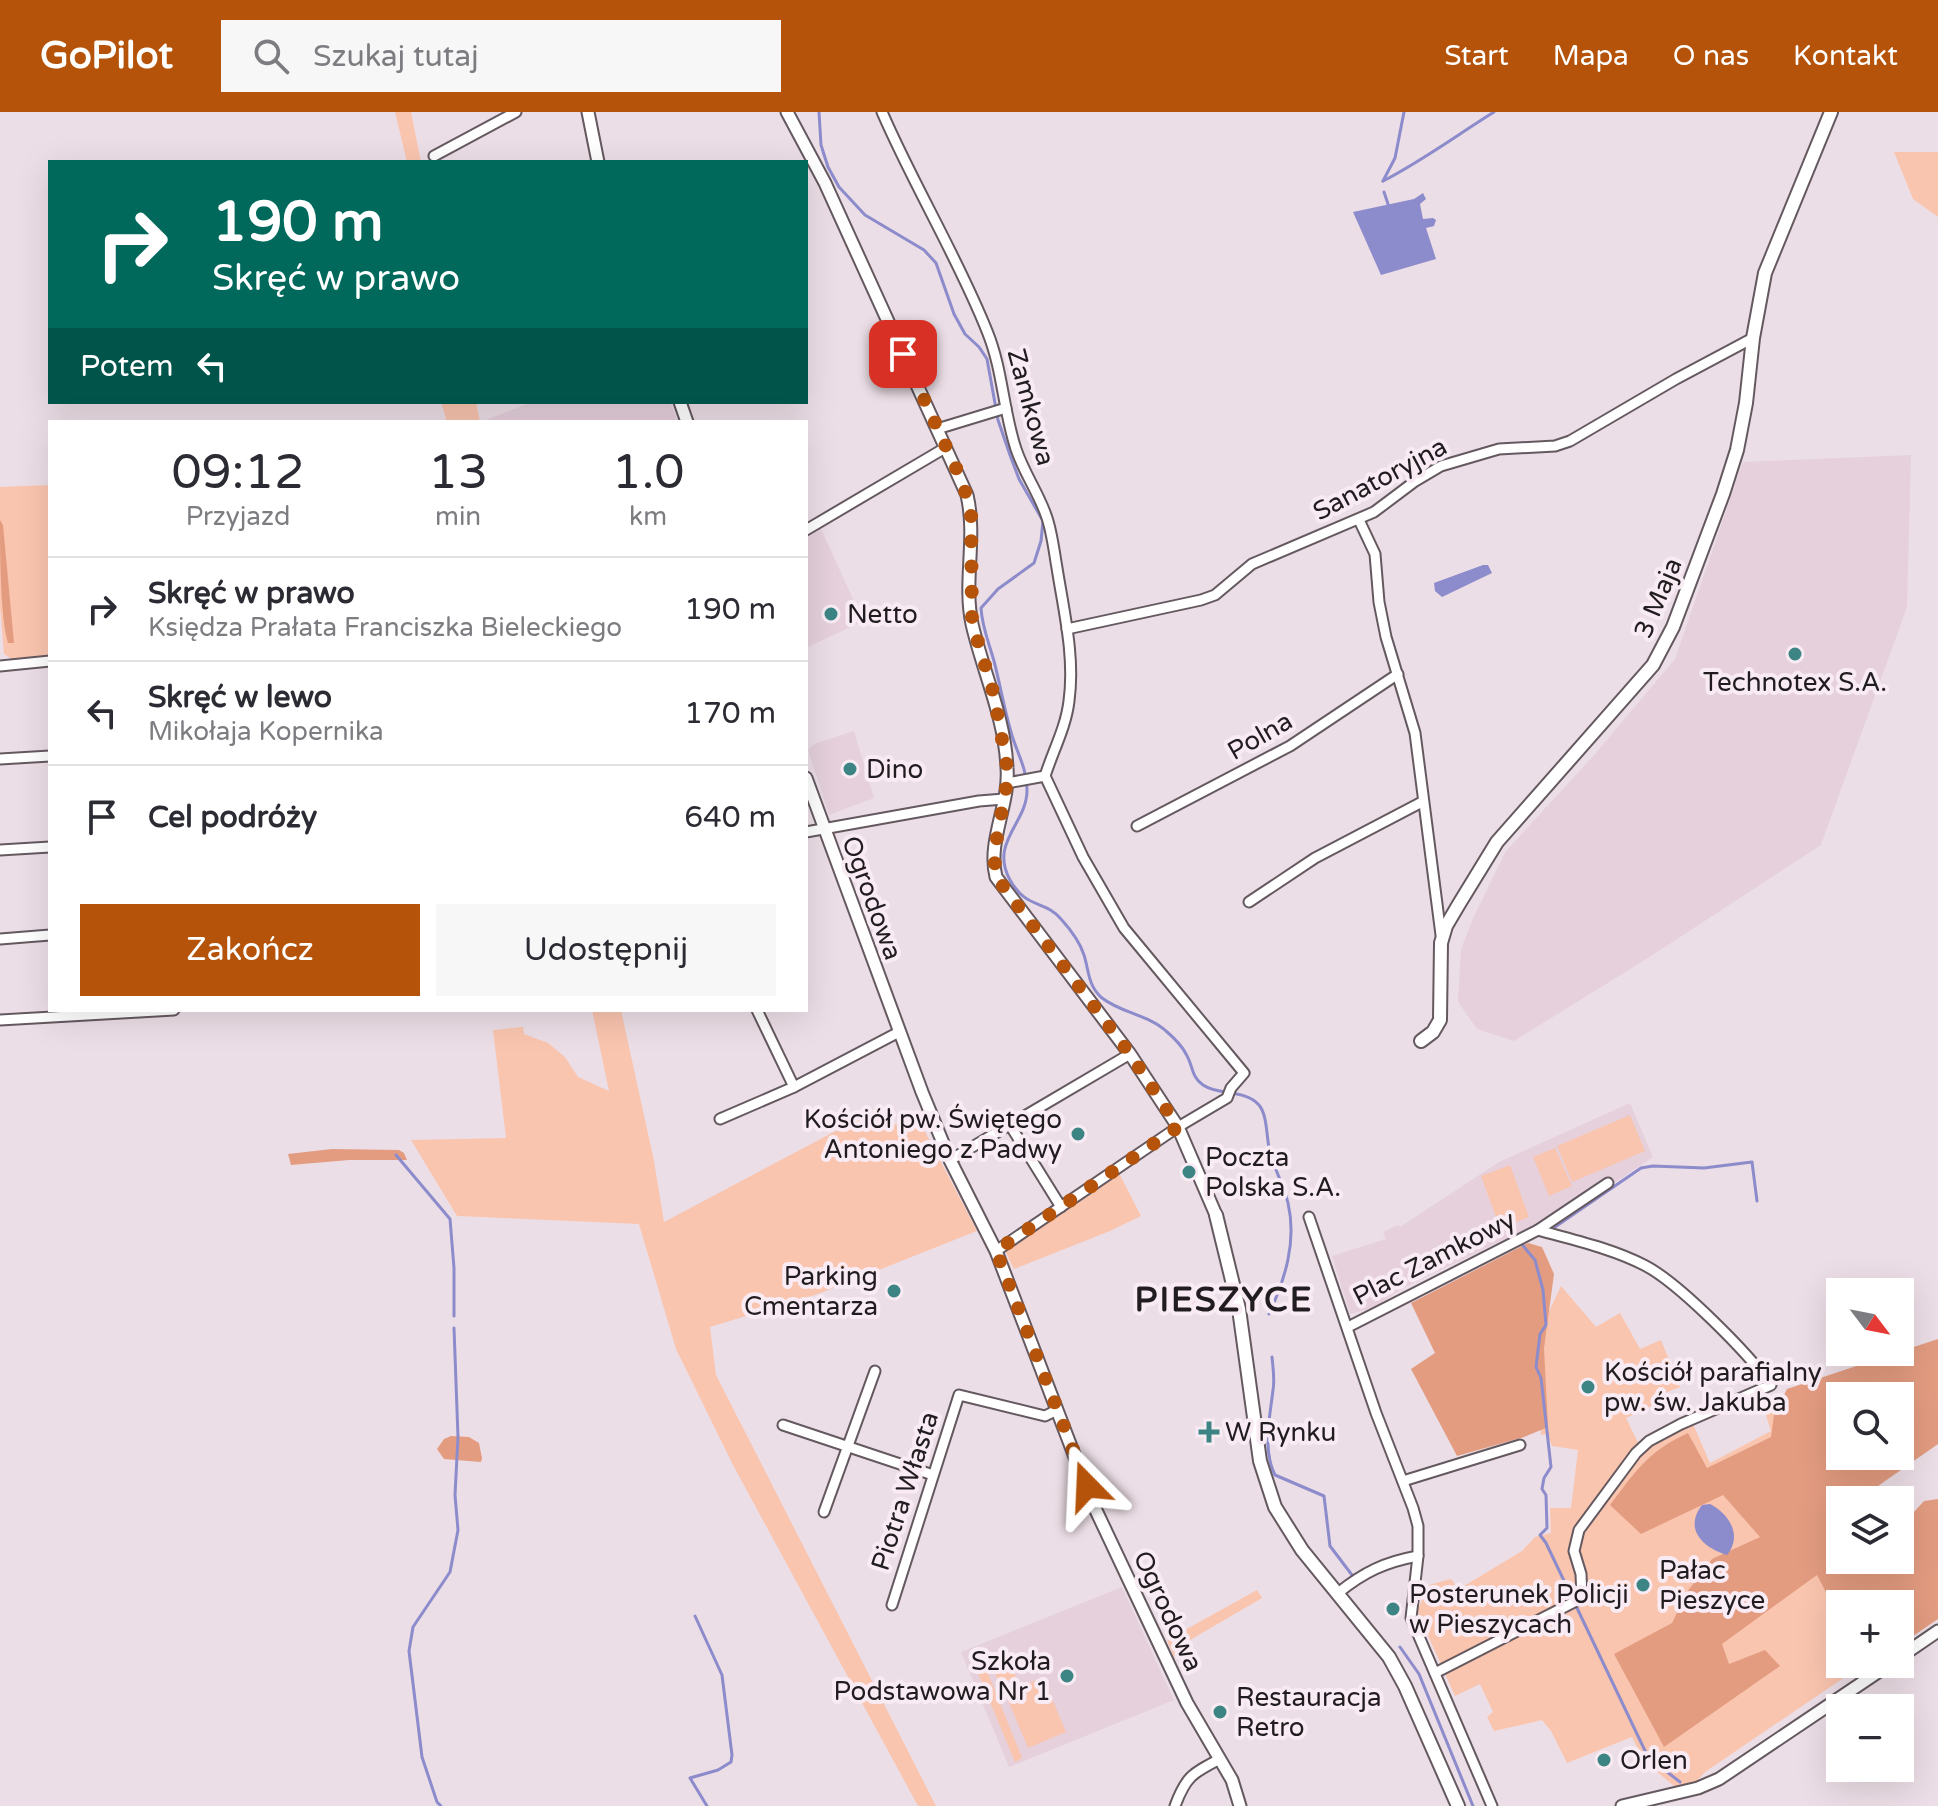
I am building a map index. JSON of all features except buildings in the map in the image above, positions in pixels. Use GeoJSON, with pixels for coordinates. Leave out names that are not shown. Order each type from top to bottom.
{"type":"FeatureCollection","features":[{"type":"Feature","properties":{"kind":"main road","name":"3 Maja"},"geometry":{"type":"LineString","coordinates":[[1421,1041],[1433,1032],[1440,1020],[1441,943],[1446,926],[1497,842],[1653,665],[1673,627],[1737,450],[1765,273],[1831,112]]}},
{"type":"Feature","properties":{"kind":"main road"},"geometry":{"type":"LineString","coordinates":[[1216,1215],[1239,1309],[1260,1461],[1267,1486],[1287,1528],[1343,1589],[1389,1657],[1458,1806]]}},
{"type":"Feature","properties":{"kind":"street"},"geometry":{"type":"LineString","coordinates":[[434,156],[516,112]]}},
{"type":"Feature","properties":{"kind":"street"},"geometry":{"type":"LineString","coordinates":[[588,112],[598,160]]}},
{"type":"Feature","properties":{"kind":"street"},"geometry":{"type":"LineString","coordinates":[[787,112],[825,183],[962,481],[971,512],[972,622],[1003,736],[1007,783],[994,854],[996,877],[1130,1054],[1178,1127],[1216,1215]]}},
{"type":"Feature","properties":{"kind":"street","name":"Zamkowa"},"geometry":{"type":"LineString","coordinates":[[882,112],[906,168],[988,332],[1000,365],[1000,409],[1023,470],[1046,515],[1067,629],[1069,701],[1045,776]]}},
{"type":"Feature","properties":{"kind":"street","name":"Sanatoryjna"},"geometry":{"type":"LineString","coordinates":[[1067,629],[1215,595],[1252,564],[1359,520],[1441,466],[1499,449],[1555,446],[1570,441],[1753,338]]}},
{"type":"Feature","properties":{"kind":"street"},"geometry":{"type":"LineString","coordinates":[[937,429],[1000,409]]}},
{"type":"Feature","properties":{"kind":"street"},"geometry":{"type":"LineString","coordinates":[[808,529],[945,448]]}},
{"type":"Feature","properties":{"kind":"street"},"geometry":{"type":"LineString","coordinates":[[1359,520],[1375,554],[1382,619],[1418,746],[1422,802],[1441,943]]}},
{"type":"Feature","properties":{"kind":"street"},"geometry":{"type":"LineString","coordinates":[[0,666],[48,661]]}},
{"type":"Feature","properties":{"kind":"street","name":"Polna"},"geometry":{"type":"LineString","coordinates":[[1137,826],[1290,746],[1398,674]]}},
{"type":"Feature","properties":{"kind":"street"},"geometry":{"type":"LineString","coordinates":[[0,759],[48,756]]}},
{"type":"Feature","properties":{"kind":"street"},"geometry":{"type":"LineString","coordinates":[[996,1251],[1229,1093],[1244,1073],[1124,928],[1083,857],[1045,776],[1007,783]]}},
{"type":"Feature","properties":{"kind":"street","name":"Ogrodowa"},"geometry":{"type":"LineString","coordinates":[[808,784],[899,1032],[950,1160],[996,1251],[1093,1504],[1187,1703],[1232,1780],[1240,1806]]}},
{"type":"Feature","properties":{"kind":"street"},"geometry":{"type":"LineString","coordinates":[[808,832],[1004,799]]}},
{"type":"Feature","properties":{"kind":"street"},"geometry":{"type":"LineString","coordinates":[[1249,902],[1315,858],[1422,802]]}},
{"type":"Feature","properties":{"kind":"street"},"geometry":{"type":"LineString","coordinates":[[0,850],[48,847]]}},
{"type":"Feature","properties":{"kind":"street"},"geometry":{"type":"LineString","coordinates":[[0,939],[48,935]]}},
{"type":"Feature","properties":{"kind":"street"},"geometry":{"type":"LineString","coordinates":[[0,1020],[134,1012]]}},
{"type":"Feature","properties":{"kind":"street"},"geometry":{"type":"LineString","coordinates":[[758,1012],[794,1087]]}},
{"type":"Feature","properties":{"kind":"street"},"geometry":{"type":"LineString","coordinates":[[720,1119],[794,1087],[899,1032]]}},
{"type":"Feature","properties":{"kind":"street"},"geometry":{"type":"LineString","coordinates":[[950,1160],[1130,1054]]}},
{"type":"Feature","properties":{"kind":"street"},"geometry":{"type":"LineString","coordinates":[[1010,1125],[1061,1207]]}},
{"type":"Feature","properties":{"kind":"street"},"geometry":{"type":"LineString","coordinates":[[1538,1230],[1608,1183]]}},
{"type":"Feature","properties":{"kind":"street"},"geometry":{"type":"LineString","coordinates":[[1309,1217],[1418,1526],[1411,1618],[1492,1806]]}},
{"type":"Feature","properties":{"kind":"street","name":"Plac Zamkowy"},"geometry":{"type":"LineString","coordinates":[[1348,1327],[1538,1230],[1598,1247],[1645,1265],[1682,1292],[1760,1369],[1771,1385],[1681,1424],[1649,1441],[1636,1453],[1579,1530],[1574,1551],[1581,1574],[1582,1598],[1435,1673]]}},
{"type":"Feature","properties":{"kind":"street"},"geometry":{"type":"LineString","coordinates":[[824,1512],[875,1371]]}},
{"type":"Feature","properties":{"kind":"street","name":"Piotra Własta"},"geometry":{"type":"LineString","coordinates":[[892,1605],[959,1395],[1045,1416],[1057,1410]]}},
{"type":"Feature","properties":{"kind":"street"},"geometry":{"type":"LineString","coordinates":[[783,1425],[933,1475]]}},
{"type":"Feature","properties":{"kind":"street"},"geometry":{"type":"LineString","coordinates":[[1403,1481],[1520,1445]]}},
{"type":"Feature","properties":{"kind":"street"},"geometry":{"type":"LineString","coordinates":[[1343,1589],[1359,1576],[1398,1560],[1418,1556]]}},
{"type":"Feature","properties":{"kind":"street"},"geometry":{"type":"LineString","coordinates":[[1914,1647],[1938,1631]]}},
{"type":"Feature","properties":{"kind":"street"},"geometry":{"type":"LineString","coordinates":[[1622,1806],[1698,1788],[1719,1779],[1869,1678]]}},
{"type":"Feature","properties":{"kind":"street"},"geometry":{"type":"LineString","coordinates":[[1175,1806],[1184,1783],[1192,1774],[1220,1759]]}},
{"type":"Feature","properties":{"kind":"shaded area"},"geometry":{"type":"Polygon","coordinates":[[[395,112],[411,112],[421,160],[407,160],[395,112]]]}},
{"type":"Feature","properties":{"kind":"shaded area"},"geometry":{"type":"Polygon","coordinates":[[[1894,152],[1938,152],[1938,217],[1913,199],[1894,152]]]}},
{"type":"Feature","properties":{"kind":"shaded area"},"geometry":{"type":"Polygon","coordinates":[[[442,404],[476,404],[480,420],[446,420],[442,404]]]}},
{"type":"Feature","properties":{"kind":"shaded area"},"geometry":{"type":"Polygon","coordinates":[[[527,404],[671,404],[677,420],[486,420],[527,404]]]}},
{"type":"Feature","properties":{"kind":"shaded area"},"geometry":{"type":"Polygon","coordinates":[[[1911,455],[1907,607],[1821,845],[1514,1041],[1477,1029],[1458,1002],[1461,949],[1474,916],[1506,851],[1595,754],[1675,659],[1743,462],[1911,455]]]}},
{"type":"Feature","properties":{"kind":"shaded area"},"geometry":{"type":"Polygon","coordinates":[[[48,485],[48,656],[13,660],[4,654],[0,606],[0,487],[48,485]]]}},
{"type":"Feature","properties":{"kind":"shaded area"},"geometry":{"type":"Polygon","coordinates":[[[0,520],[3,525],[14,643],[8,643],[3,617],[0,520]]]}},
{"type":"Feature","properties":{"kind":"shaded area"},"geometry":{"type":"Polygon","coordinates":[[[821,529],[863,621],[808,647],[808,537],[821,529]]]}},
{"type":"Feature","properties":{"kind":"shaded area"},"geometry":{"type":"Polygon","coordinates":[[[854,731],[874,798],[829,815],[808,750],[814,744],[854,731]]]}},
{"type":"Feature","properties":{"kind":"shaded area"},"geometry":{"type":"Polygon","coordinates":[[[592,1012],[621,1012],[664,1222],[881,1107],[895,1125],[917,1116],[977,1231],[818,1294],[710,1327],[716,1375],[936,1806],[918,1806],[733,1465],[676,1349],[639,1224],[457,1216],[411,1140],[506,1138],[493,1030],[523,1027],[524,1034],[548,1043],[565,1057],[578,1077],[609,1091],[592,1012]]]}},
{"type":"Feature","properties":{"kind":"shaded area"},"geometry":{"type":"Polygon","coordinates":[[[1630,1103],[1653,1157],[1559,1220],[1549,1218],[1403,1288],[1373,1308],[1350,1314],[1332,1256],[1386,1239],[1383,1232],[1398,1225],[1400,1227],[1499,1162],[1630,1103]]]}},
{"type":"Feature","properties":{"kind":"shaded area"},"geometry":{"type":"Polygon","coordinates":[[[1630,1115],[1645,1151],[1572,1182],[1557,1146],[1630,1115]]]}},
{"type":"Feature","properties":{"kind":"shaded area"},"geometry":{"type":"Polygon","coordinates":[[[1555,1148],[1572,1186],[1549,1196],[1533,1157],[1555,1148]]]}},
{"type":"Feature","properties":{"kind":"shaded area"},"geometry":{"type":"Polygon","coordinates":[[[332,1149],[399,1150],[407,1160],[349,1160],[291,1165],[288,1154],[332,1149]]]}},
{"type":"Feature","properties":{"kind":"shaded area"},"geometry":{"type":"Polygon","coordinates":[[[1510,1165],[1529,1217],[1500,1228],[1481,1176],[1510,1165]]]}},
{"type":"Feature","properties":{"kind":"shaded area"},"geometry":{"type":"Polygon","coordinates":[[[1119,1173],[1141,1216],[1014,1269],[1005,1251],[1119,1173]]]}},
{"type":"Feature","properties":{"kind":"shaded area"},"geometry":{"type":"Polygon","coordinates":[[[1528,1243],[1542,1247],[1554,1274],[1544,1348],[1548,1427],[1457,1456],[1411,1369],[1435,1353],[1411,1303],[1528,1243]]]}},
{"type":"Feature","properties":{"kind":"shaded area"},"geometry":{"type":"Polygon","coordinates":[[[1561,1286],[1596,1327],[1620,1313],[1640,1349],[1661,1340],[1680,1387],[1660,1395],[1662,1401],[1626,1418],[1643,1453],[1657,1442],[1693,1424],[1710,1463],[1771,1431],[1765,1412],[1777,1406],[1797,1424],[1826,1545],[1826,1574],[1833,1574],[1837,1590],[1826,1590],[1826,1678],[1843,1678],[1705,1772],[1693,1785],[1679,1790],[1644,1761],[1632,1737],[1567,1763],[1542,1720],[1494,1731],[1487,1717],[1493,1712],[1480,1684],[1455,1696],[1417,1611],[1429,1585],[1451,1579],[1459,1589],[1522,1551],[1535,1537],[1551,1533],[1550,1508],[1571,1508],[1578,1450],[1552,1446],[1547,1434],[1541,1435],[1534,1343],[1561,1286]]]}},
{"type":"Feature","properties":{"kind":"shaded area"},"geometry":{"type":"Polygon","coordinates":[[[1938,1339],[1938,1444],[1914,1461],[1914,1382],[1826,1382],[1826,1470],[1901,1470],[1878,1486],[1826,1486],[1826,1574],[1914,1574],[1914,1512],[1924,1501],[1938,1499],[1938,1619],[1914,1635],[1914,1590],[1826,1592],[1817,1575],[1722,1644],[1729,1664],[1765,1650],[1780,1666],[1664,1747],[1614,1654],[1672,1623],[1687,1592],[1712,1559],[1760,1537],[1723,1495],[1641,1534],[1610,1505],[1635,1472],[1674,1440],[1688,1433],[1707,1468],[1771,1437],[1774,1415],[1787,1389],[1856,1366],[1914,1366],[1914,1347],[1938,1339]]]}},
{"type":"Feature","properties":{"kind":"shaded area"},"geometry":{"type":"Polygon","coordinates":[[[451,1436],[469,1437],[479,1443],[481,1462],[444,1459],[437,1449],[444,1439],[451,1436]]]}},
{"type":"Feature","properties":{"kind":"shaded area","name":"Szkoła Podstawowa Nr 1"},"geometry":{"type":"Polygon","coordinates":[[[1122,1587],[1174,1700],[1009,1767],[961,1652],[1122,1587]]]}},
{"type":"Feature","properties":{"kind":"shaded area"},"geometry":{"type":"Polygon","coordinates":[[[1257,1590],[1262,1598],[1178,1647],[1181,1653],[1174,1657],[1167,1640],[1257,1590]]]}},
{"type":"Feature","properties":{"kind":"shaded area"},"geometry":{"type":"Polygon","coordinates":[[[981,1656],[1022,1758],[1015,1762],[972,1659],[981,1656]]]}},
{"type":"Feature","properties":{"kind":"shaded area"},"geometry":{"type":"Polygon","coordinates":[[[1007,1656],[1016,1677],[1000,1684],[990,1663],[1007,1656]]]}},
{"type":"Feature","properties":{"kind":"shaded area"},"geometry":{"type":"Polygon","coordinates":[[[1043,1677],[1066,1732],[1028,1748],[1005,1693],[1043,1677]]]}},
{"type":"Feature","properties":{"kind":"water"},"geometry":{"type":"Polygon","coordinates":[[[1423,193],[1426,199],[1420,204],[1423,219],[1436,220],[1434,226],[1426,228],[1436,259],[1381,275],[1353,212],[1414,199],[1423,193]]]}},
{"type":"Feature","properties":{"kind":"water"},"geometry":{"type":"Polygon","coordinates":[[[1488,565],[1492,573],[1442,597],[1435,591],[1434,583],[1488,565]]]}},
{"type":"Feature","properties":{"kind":"water"},"geometry":{"type":"Polygon","coordinates":[[[1710,1504],[1723,1513],[1732,1526],[1734,1540],[1727,1555],[1704,1543],[1695,1530],[1702,1505],[1710,1504]]]}},
{"type":"Feature","properties":{"kind":"waterway"},"geometry":{"type":"LineString","coordinates":[[819,112],[821,145],[839,187],[865,215],[924,250],[936,263],[954,314],[965,334],[987,359],[998,420],[1010,455],[1019,479],[1043,521],[1034,563],[998,589],[981,608],[1013,739],[1027,781],[1026,801],[1006,843],[1005,867],[1022,896],[1055,913],[1071,931],[1082,950],[1091,983],[1102,998],[1152,1021],[1166,1031],[1182,1048],[1196,1078],[1203,1085],[1247,1097],[1262,1110],[1272,1158],[1288,1203],[1291,1232],[1284,1274],[1269,1314]]}},
{"type":"Feature","properties":{"kind":"waterway"},"geometry":{"type":"LineString","coordinates":[[1383,181],[1395,158],[1404,112]]}},
{"type":"Feature","properties":{"kind":"waterway"},"geometry":{"type":"LineString","coordinates":[[1383,181],[1494,112]]}},
{"type":"Feature","properties":{"kind":"waterway"},"geometry":{"type":"LineString","coordinates":[[1384,192],[1388,204]]}},
{"type":"Feature","properties":{"kind":"waterway"},"geometry":{"type":"LineString","coordinates":[[396,1155],[450,1219],[454,1316]]}},
{"type":"Feature","properties":{"kind":"waterway"},"geometry":{"type":"LineString","coordinates":[[1555,1227],[1641,1168],[1653,1166],[1704,1168],[1752,1162],[1757,1201]]}},
{"type":"Feature","properties":{"kind":"waterway"},"geometry":{"type":"LineString","coordinates":[[1520,1242],[1535,1260],[1543,1290],[1546,1325],[1540,1334],[1536,1367],[1541,1378],[1551,1467],[1542,1489],[1546,1495],[1547,1528],[1540,1535],[1648,1757],[1680,1782]]}},
{"type":"Feature","properties":{"kind":"waterway"},"geometry":{"type":"LineString","coordinates":[[441,1806],[422,1757],[409,1651],[413,1627],[450,1572],[458,1530],[454,1328]]}},
{"type":"Feature","properties":{"kind":"waterway"},"geometry":{"type":"LineString","coordinates":[[1272,1357],[1274,1382],[1268,1444],[1271,1465],[1275,1475],[1324,1496],[1330,1546],[1352,1575]]}},
{"type":"Feature","properties":{"kind":"waterway"},"geometry":{"type":"LineString","coordinates":[[695,1616],[722,1675],[732,1755],[731,1762],[718,1770],[690,1778],[707,1806]]}},
{"type":"Feature","properties":{"kind":"waterway"},"geometry":{"type":"LineString","coordinates":[[1400,1647],[1419,1674],[1473,1806]]}},
{"type":"Feature","properties":{"kind":"place","name":"Netto"},"geometry":{"type":"Point","coordinates":[831,614]}},
{"type":"Feature","properties":{"kind":"place","name":"Technotex S.A."},"geometry":{"type":"Point","coordinates":[1795,654]}},
{"type":"Feature","properties":{"kind":"place","name":"Dino"},"geometry":{"type":"Point","coordinates":[850,769]}},
{"type":"Feature","properties":{"kind":"place","name":"Kościół pw. Świętego Antoniego z Padwy"},"geometry":{"type":"Point","coordinates":[1078,1134]}},
{"type":"Feature","properties":{"kind":"place","name":"Poczta Polska S.A."},"geometry":{"type":"Point","coordinates":[1189,1172]}},
{"type":"Feature","properties":{"kind":"place","name":"Parking Cmentarza"},"geometry":{"type":"Point","coordinates":[894,1291]}},
{"type":"Feature","properties":{"kind":"place","name":"Kościół parafialny pw. św. Jakuba"},"geometry":{"type":"Point","coordinates":[1588,1387]}},
{"type":"Feature","properties":{"kind":"place","name":"W Rynku"},"geometry":{"type":"Point","coordinates":[1209,1432]}},
{"type":"Feature","properties":{"kind":"place","name":"Pałac Pieszyce"},"geometry":{"type":"Point","coordinates":[1643,1585]}},
{"type":"Feature","properties":{"kind":"place","name":"Posterunek Policji w Pieszycach"},"geometry":{"type":"Point","coordinates":[1393,1609]}},
{"type":"Feature","properties":{"kind":"place","name":"Szkoła Podstawowa Nr 1"},"geometry":{"type":"Point","coordinates":[1067,1676]}},
{"type":"Feature","properties":{"kind":"place","name":"Restauracja Retro"},"geometry":{"type":"Point","coordinates":[1220,1712]}},
{"type":"Feature","properties":{"kind":"place","name":"Orlen"},"geometry":{"type":"Point","coordinates":[1604,1760]}},
{"type":"Feature","properties":{"kind":"district","name":"PIESZYCE"},"geometry":{"type":"Point","coordinates":[1224,1300]}},
{"type":"Feature","properties":{"kind":"route"},"geometry":{"type":"LineString","coordinates":[[903,354],[962,481],[971,512],[972,622],[994,695],[1007,767],[994,854],[996,877],[1130,1054],[1178,1127],[996,1251],[1087,1486]]}}]}
